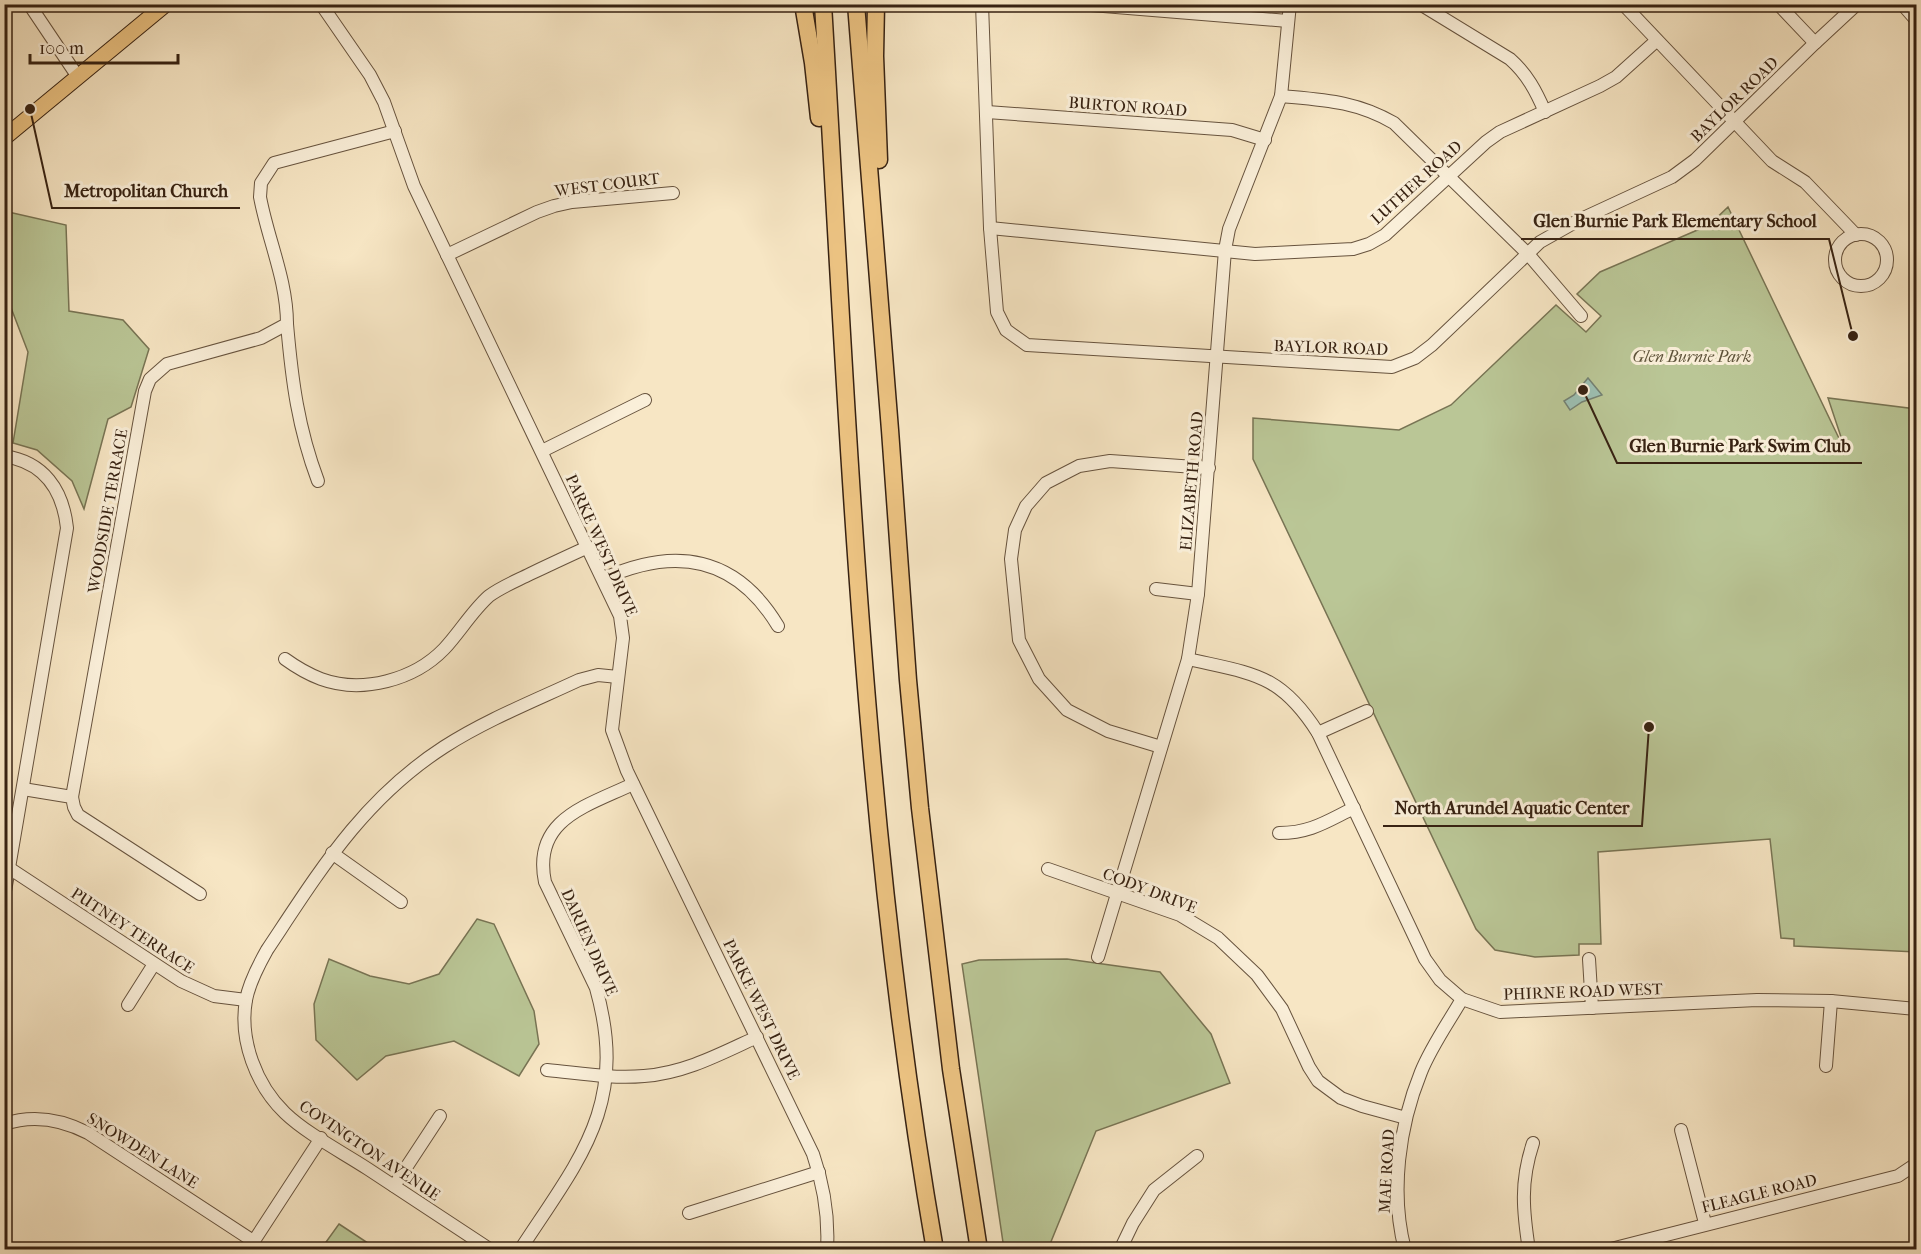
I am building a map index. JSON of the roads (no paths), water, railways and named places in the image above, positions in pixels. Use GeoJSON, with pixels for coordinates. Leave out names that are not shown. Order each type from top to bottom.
{"type":"FeatureCollection","features":[{"type":"Feature","properties":{"kind":"highway"},"geometry":{"type":"LineString","coordinates":[[803,4],[813,63],[841,306]]}},
{"type":"Feature","properties":{"kind":"highway"},"geometry":{"type":"LineString","coordinates":[[823,4],[865,681],[877,813],[908,1073],[935,1250]]}},
{"type":"Feature","properties":{"kind":"highway"},"geometry":{"type":"LineString","coordinates":[[856,4],[908,681],[925,856],[951,1069],[979,1250]]}},
{"type":"Feature","properties":{"kind":"highway"},"geometry":{"type":"LineString","coordinates":[[876,4],[876,96],[890,430]]}},
{"type":"Feature","properties":{"kind":"main road"},"geometry":{"type":"LineString","coordinates":[[4,138],[166,4]]}},
{"type":"Feature","properties":{"kind":"street"},"geometry":{"type":"LineString","coordinates":[[29,4],[78,77]]}},
{"type":"Feature","properties":{"kind":"street","name":"PARKE WEST DRIVE"},"geometry":{"type":"LineString","coordinates":[[321,4],[370,75],[384,102],[414,186],[620,616],[623,639],[612,730],[633,784],[803,1133],[819,1172],[827,1213],[827,1250]]}},
{"type":"Feature","properties":{"kind":"street","name":"BAYLOR ROAD"},"geometry":{"type":"LineString","coordinates":[[982,4],[990,228],[997,312],[1006,330],[1027,345],[1392,367],[1415,358],[1432,345],[1528,254],[1554,233],[1672,177],[1695,160],[1857,4]]}},
{"type":"Feature","properties":{"kind":"street"},"geometry":{"type":"LineString","coordinates":[[1079,4],[1288,21]]}},
{"type":"Feature","properties":{"kind":"street","name":"ELIZABETH ROAD"},"geometry":{"type":"LineString","coordinates":[[1098,957],[1188,659],[1198,594],[1225,250],[1230,229],[1281,96],[1290,4]]}},
{"type":"Feature","properties":{"kind":"street"},"geometry":{"type":"LineString","coordinates":[[1420,4],[1510,59],[1523,70],[1545,112]]}},
{"type":"Feature","properties":{"kind":"street"},"geometry":{"type":"LineString","coordinates":[[1623,4],[1772,161],[1806,182],[1856,235],[1874,238],[1883,247],[1887,260],[1884,272],[1876,282],[1870,285],[1857,286],[1845,281],[1836,264],[1840,246],[1844,241],[1856,235]]}},
{"type":"Feature","properties":{"kind":"street"},"geometry":{"type":"LineString","coordinates":[[1778,4],[1815,43]]}},
{"type":"Feature","properties":{"kind":"street"},"geometry":{"type":"LineString","coordinates":[[1902,4],[1917,20]]}},
{"type":"Feature","properties":{"kind":"street","name":"LUTHER ROAD"},"geometry":{"type":"LineString","coordinates":[[990,228],[1254,254],[1353,249],[1369,244],[1385,235],[1449,175],[1500,132],[1600,87],[1616,77],[1656,41]]}},
{"type":"Feature","properties":{"kind":"street"},"geometry":{"type":"LineString","coordinates":[[1281,96],[1346,103],[1377,113],[1394,123],[1528,254],[1581,316]]}},
{"type":"Feature","properties":{"kind":"street","name":"BURTON ROAD"},"geometry":{"type":"LineString","coordinates":[[987,112],[1232,130],[1265,140]]}},
{"type":"Feature","properties":{"kind":"street"},"geometry":{"type":"LineString","coordinates":[[318,481],[305,448],[299,422],[291,369],[287,304],[260,197],[261,183],[266,172],[274,163],[395,131]]}},
{"type":"Feature","properties":{"kind":"street","name":"WEST COURT"},"geometry":{"type":"LineString","coordinates":[[447,255],[554,206],[572,202],[673,193]]}},
{"type":"Feature","properties":{"kind":"street","name":"WOODSIDE TERRACE"},"geometry":{"type":"LineString","coordinates":[[72,797],[145,391],[150,379],[166,364],[261,338],[287,324]]}},
{"type":"Feature","properties":{"kind":"street"},"geometry":{"type":"LineString","coordinates":[[542,451],[645,400]]}},
{"type":"Feature","properties":{"kind":"street"},"geometry":{"type":"LineString","coordinates":[[4,456],[25,462],[47,478],[60,495],[67,528],[67,540],[4,897]]}},
{"type":"Feature","properties":{"kind":"street"},"geometry":{"type":"LineString","coordinates":[[1161,747],[1108,730],[1067,710],[1039,678],[1019,640],[1011,559],[1015,530],[1026,506],[1046,483],[1079,466],[1110,461],[1209,468]]}},
{"type":"Feature","properties":{"kind":"street"},"geometry":{"type":"LineString","coordinates":[[285,659],[323,680],[348,684],[376,684],[394,680],[417,670],[443,650],[489,596],[504,586],[588,547]]}},
{"type":"Feature","properties":{"kind":"street"},"geometry":{"type":"LineString","coordinates":[[603,579],[646,564],[671,560],[702,564],[723,571],[749,589],[765,604],[778,626]]}},
{"type":"Feature","properties":{"kind":"street"},"geometry":{"type":"LineString","coordinates":[[1156,589],[1198,594]]}},
{"type":"Feature","properties":{"kind":"street","name":"PHIRNE ROAD WEST"},"geometry":{"type":"LineString","coordinates":[[1188,659],[1270,681],[1281,688],[1304,711],[1318,733],[1425,958],[1440,980],[1462,999],[1500,1012],[1757,1000],[1831,1001],[1917,1009]]}},
{"type":"Feature","properties":{"kind":"street","name":"COVINGTON AVENUE"},"geometry":{"type":"LineString","coordinates":[[491,1250],[287,1115],[264,1088],[250,1055],[247,1040],[246,1000],[258,966],[267,950],[332,853],[379,799],[402,778],[443,748],[473,731],[579,680],[598,675],[618,677]]}},
{"type":"Feature","properties":{"kind":"street"},"geometry":{"type":"LineString","coordinates":[[1318,733],[1367,711]]}},
{"type":"Feature","properties":{"kind":"street","name":"DARIEN DRIVE"},"geometry":{"type":"LineString","coordinates":[[520,1250],[585,1149],[600,1109],[606,1075],[604,1024],[596,988],[545,882],[542,867],[543,853],[552,831],[561,820],[633,784]]}},
{"type":"Feature","properties":{"kind":"street"},"geometry":{"type":"LineString","coordinates":[[23,789],[72,797],[78,815],[200,894]]}},
{"type":"Feature","properties":{"kind":"street"},"geometry":{"type":"LineString","coordinates":[[1279,833],[1309,830],[1354,808]]}},
{"type":"Feature","properties":{"kind":"street"},"geometry":{"type":"LineString","coordinates":[[332,853],[401,902]]}},
{"type":"Feature","properties":{"kind":"street","name":"PUTNEY TERRACE"},"geometry":{"type":"LineString","coordinates":[[9,868],[197,990],[214,996],[246,1000]]}},
{"type":"Feature","properties":{"kind":"street","name":"CODY DRIVE"},"geometry":{"type":"LineString","coordinates":[[1048,869],[1180,915],[1218,938],[1257,975],[1282,1009],[1318,1081],[1351,1102],[1406,1118]]}},
{"type":"Feature","properties":{"kind":"street"},"geometry":{"type":"LineString","coordinates":[[1589,959],[1592,1008]]}},
{"type":"Feature","properties":{"kind":"street"},"geometry":{"type":"LineString","coordinates":[[128,1005],[154,964]]}},
{"type":"Feature","properties":{"kind":"street","name":"MAE ROAD"},"geometry":{"type":"LineString","coordinates":[[1405,1250],[1398,1200],[1406,1118],[1421,1071],[1462,999]]}},
{"type":"Feature","properties":{"kind":"street"},"geometry":{"type":"LineString","coordinates":[[1826,1066],[1831,1001]]}},
{"type":"Feature","properties":{"kind":"street"},"geometry":{"type":"LineString","coordinates":[[547,1070],[644,1077],[709,1060],[756,1037]]}},
{"type":"Feature","properties":{"kind":"street"},"geometry":{"type":"LineString","coordinates":[[394,1186],[440,1116]]}},
{"type":"Feature","properties":{"kind":"street","name":"SNOWDEN LANE"},"geometry":{"type":"LineString","coordinates":[[4,1124],[18,1119],[39,1118],[71,1124],[88,1133],[251,1245]]}},
{"type":"Feature","properties":{"kind":"street"},"geometry":{"type":"LineString","coordinates":[[1681,1130],[1705,1223]]}},
{"type":"Feature","properties":{"kind":"street"},"geometry":{"type":"LineString","coordinates":[[251,1245],[321,1138]]}},
{"type":"Feature","properties":{"kind":"street"},"geometry":{"type":"LineString","coordinates":[[1529,1250],[1523,1211],[1523,1190],[1527,1162],[1533,1143]]}},
{"type":"Feature","properties":{"kind":"street"},"geometry":{"type":"LineString","coordinates":[[1120,1250],[1133,1223],[1154,1191],[1197,1156]]}},
{"type":"Feature","properties":{"kind":"street","name":"FLEAGLE ROAD"},"geometry":{"type":"LineString","coordinates":[[1608,1250],[1705,1223],[1898,1176],[1917,1164]]}},
{"type":"Feature","properties":{"kind":"street"},"geometry":{"type":"LineString","coordinates":[[689,1213],[819,1172]]}},
{"type":"Feature","properties":{"kind":"place","name":"Metropolitan Church"},"geometry":{"type":"Point","coordinates":[30,109]}},
{"type":"Feature","properties":{"kind":"place","name":"Glen Burnie Park Elementary School"},"geometry":{"type":"Point","coordinates":[1853,336]}},
{"type":"Feature","properties":{"kind":"place","name":"Glen Burnie Park Swim Club"},"geometry":{"type":"Point","coordinates":[1583,390]}},
{"type":"Feature","properties":{"kind":"place","name":"North Arundel Aquatic Center"},"geometry":{"type":"Point","coordinates":[1649,727]}},
{"type":"Feature","properties":{"kind":"park label","name":"Glen Burnie Park"},"geometry":{"type":"Point","coordinates":[1692,356]}}]}
